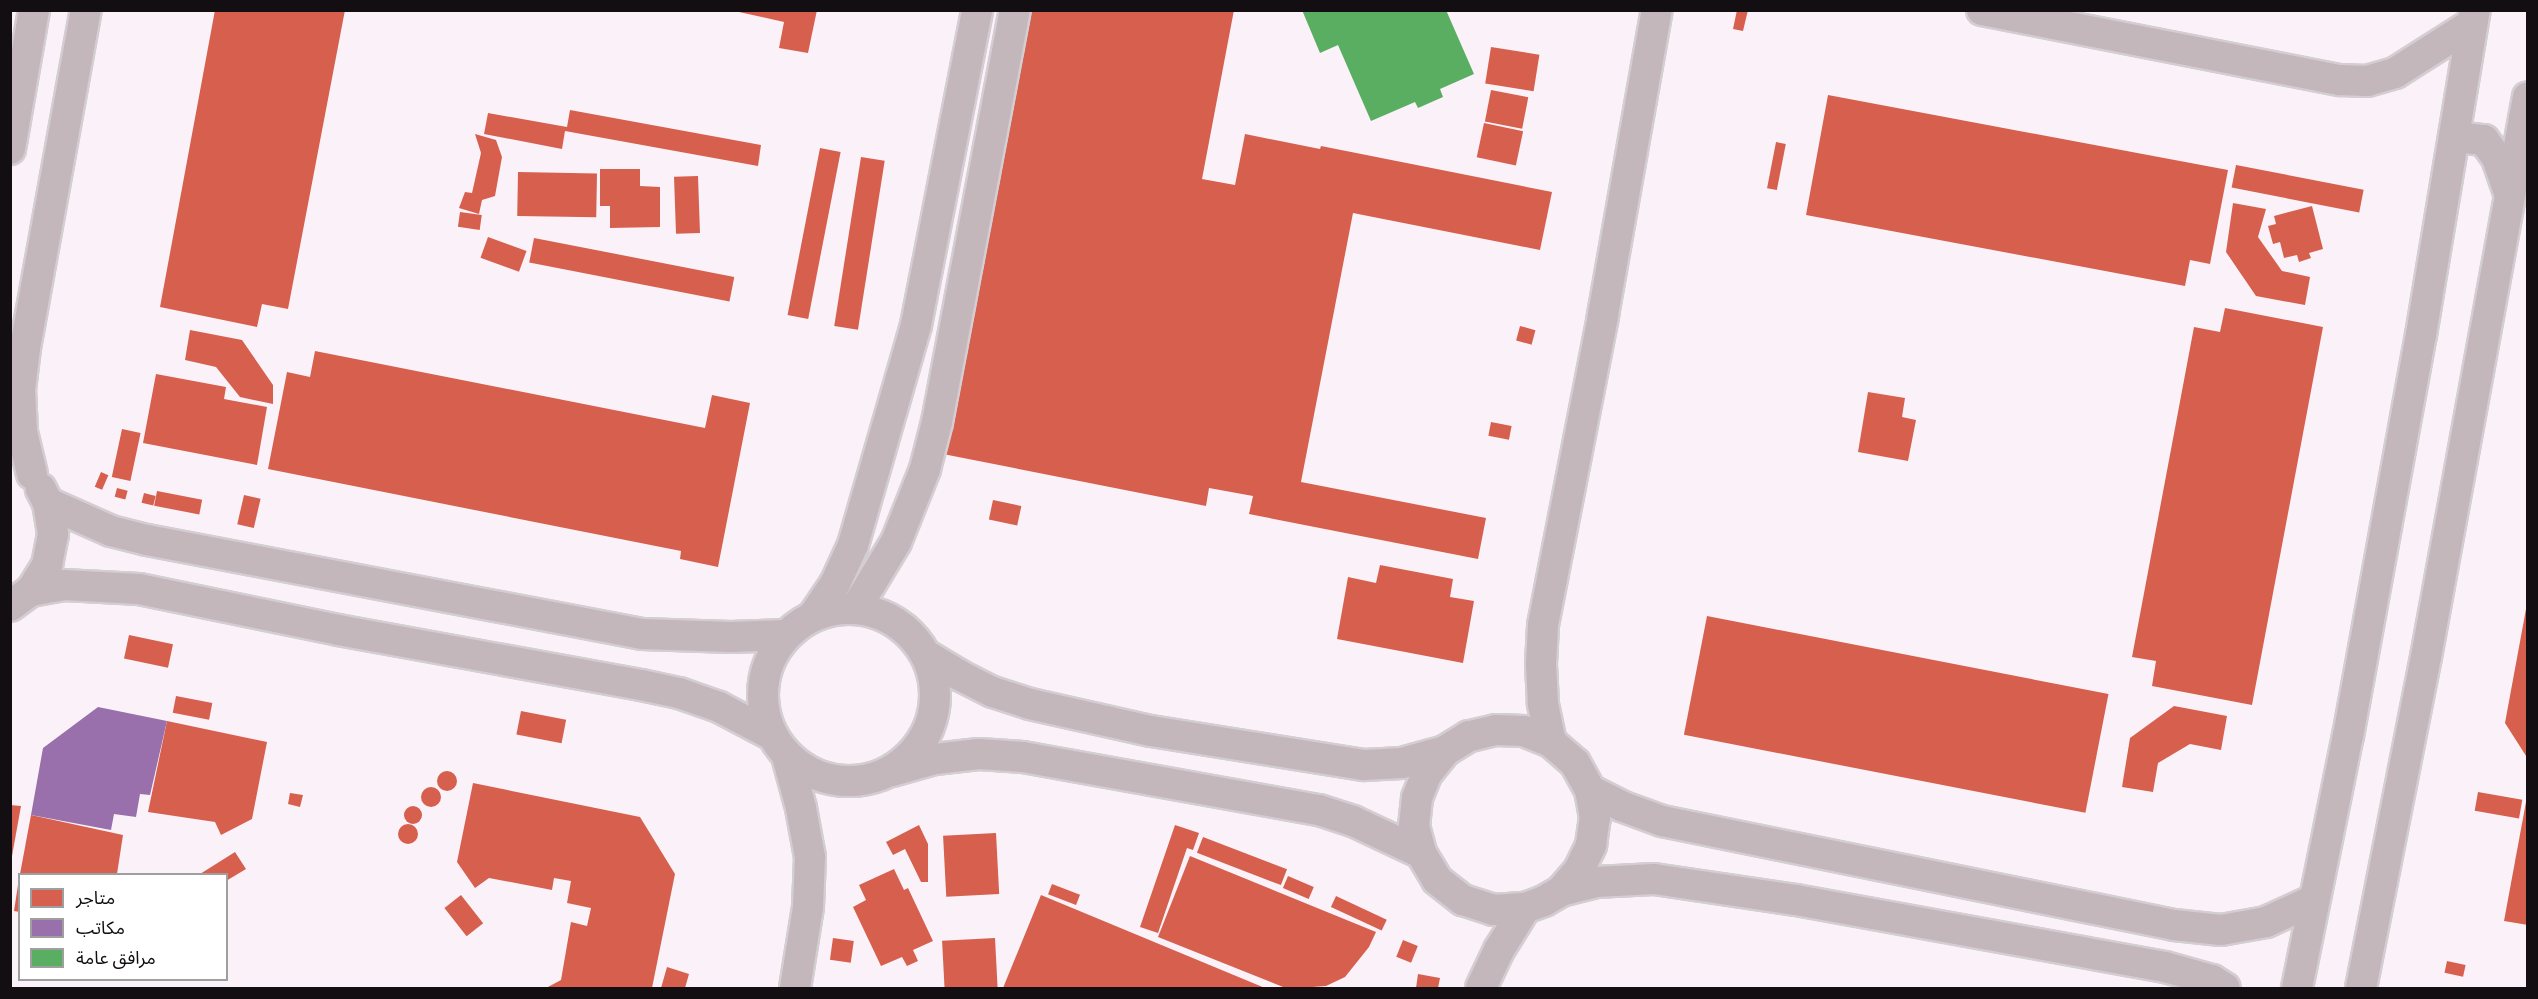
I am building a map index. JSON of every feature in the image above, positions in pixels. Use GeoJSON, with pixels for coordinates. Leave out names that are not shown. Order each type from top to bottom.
{"type":"FeatureCollection","features":[{"type":"Feature","properties":{"kind":"street"},"geometry":{"type":"LineString","coordinates":[[10,149],[34,10]]}},
{"type":"Feature","properties":{"kind":"street"},"geometry":{"type":"LineString","coordinates":[[21,599],[47,565],[53,534],[48,503],[21,464],[21,380],[86,10]]}},
{"type":"Feature","properties":{"kind":"street"},"geometry":{"type":"LineString","coordinates":[[795,988],[808,907],[810,857],[801,808],[779,746],[763,710],[763,682],[771,657],[786,634],[814,615],[835,584],[853,544],[916,325],[977,10]]}},
{"type":"Feature","properties":{"kind":"street"},"geometry":{"type":"LineString","coordinates":[[856,608],[896,542],[925,469],[937,422],[1015,10]]}},
{"type":"Feature","properties":{"kind":"street"},"geometry":{"type":"LineString","coordinates":[[1551,742],[1543,703],[1541,664],[1544,625],[1603,315],[1657,10]]}},
{"type":"Feature","properties":{"kind":"street"},"geometry":{"type":"LineString","coordinates":[[1982,10],[2349,81],[2367,81],[2395,73],[2474,17]]}},
{"type":"Feature","properties":{"kind":"street"},"geometry":{"type":"LineString","coordinates":[[2297,988],[2348,736],[2454,142],[2474,17]]}},
{"type":"Feature","properties":{"kind":"street"},"geometry":{"type":"LineString","coordinates":[[2361,988],[2426,657],[2528,97]]}},
{"type":"Feature","properties":{"kind":"street"},"geometry":{"type":"LineString","coordinates":[[2454,142],[2464,138],[2484,140],[2497,158],[2510,196]]}},
{"type":"Feature","properties":{"kind":"street"},"geometry":{"type":"LineString","coordinates":[[48,503],[111,531],[147,540],[642,634],[731,637],[786,634]]}},
{"type":"Feature","properties":{"kind":"street"},"geometry":{"type":"LineString","coordinates":[[21,599],[64,585],[139,589],[338,630],[679,693],[719,708],[779,746],[810,773],[837,781],[865,781],[935,759],[979,754],[1023,757],[1319,810],[1353,821],[1421,853]]}},
{"type":"Feature","properties":{"kind":"street"},"geometry":{"type":"LineString","coordinates":[[814,615],[856,608],[884,615],[908,632],[926,655],[958,675],[993,692],[1040,706],[1150,731],[1364,765],[1402,763],[1445,752]]}},
{"type":"Feature","properties":{"kind":"street"},"geometry":{"type":"LineString","coordinates":[[892,771],[917,749],[932,720],[935,686],[926,655]]}},
{"type":"Feature","properties":{"kind":"street"},"geometry":{"type":"LineString","coordinates":[[1496,729],[1524,731],[1551,742],[1575,763],[1590,790],[1595,818],[1592,845],[1579,870],[1561,891],[1544,902],[1525,908],[1493,910],[1463,900],[1437,880],[1421,853],[1414,826],[1417,798],[1427,772],[1445,752],[1469,736],[1496,729]]}},
{"type":"Feature","properties":{"kind":"street"},"geometry":{"type":"LineString","coordinates":[[1590,790],[1621,806],[1662,821],[2079,903],[2174,925],[2221,930],[2266,922],[2314,900]]}},
{"type":"Feature","properties":{"kind":"street"},"geometry":{"type":"LineString","coordinates":[[1561,891],[1596,882],[1654,879],[1796,900],[2165,967],[2212,980],[2225,988]]}},
{"type":"Feature","properties":{"kind":"street"},"geometry":{"type":"LineString","coordinates":[[1481,988],[1499,950],[1525,908]]}},
{"type":"Feature","properties":{"kind":"building: متاجر"},"geometry":{"type":"Polygon","coordinates":[[[215,10],[345,10],[288,309],[262,304],[257,327],[160,307],[215,10]]]}},
{"type":"Feature","properties":{"kind":"building: متاجر"},"geometry":{"type":"Polygon","coordinates":[[[730,10],[817,10],[808,53],[779,48],[784,22],[730,10]]]}},
{"type":"Feature","properties":{"kind":"building: متاجر"},"geometry":{"type":"Polygon","coordinates":[[[1029,10],[1234,10],[1202,179],[1235,185],[1245,134],[1320,149],[1321,146],[1552,192],[1540,250],[1353,213],[1301,482],[1486,518],[1478,559],[1249,514],[1253,496],[1209,488],[1206,506],[943,454],[1029,10]]]}},
{"type":"Feature","properties":{"kind":"building: متاجر"},"geometry":{"type":"Polygon","coordinates":[[[1737,10],[1748,10],[1743,31],[1733,29],[1737,10]]]}},
{"type":"Feature","properties":{"kind":"building: متاجر"},"geometry":{"type":"Polygon","coordinates":[[[1491,47],[1539,55],[1534,91],[1485,84],[1491,47]]]}},
{"type":"Feature","properties":{"kind":"building: متاجر"},"geometry":{"type":"Polygon","coordinates":[[[1491,90],[1528,97],[1522,129],[1485,121],[1491,90]]]}},
{"type":"Feature","properties":{"kind":"building: متاجر"},"geometry":{"type":"Polygon","coordinates":[[[1828,95],[2228,170],[2210,264],[2190,260],[2185,286],[1806,215],[1828,95]]]}},
{"type":"Feature","properties":{"kind":"building: متاجر"},"geometry":{"type":"Polygon","coordinates":[[[570,110],[761,145],[758,166],[565,131],[562,149],[484,134],[488,113],[567,127],[570,110]]]}},
{"type":"Feature","properties":{"kind":"building: متاجر"},"geometry":{"type":"Polygon","coordinates":[[[1484,123],[1523,131],[1516,166],[1477,157],[1484,123]]]}},
{"type":"Feature","properties":{"kind":"building: متاجر"},"geometry":{"type":"Polygon","coordinates":[[[475,134],[496,140],[502,157],[495,196],[482,200],[479,214],[459,208],[465,192],[472,193],[481,153],[475,134]]]}},
{"type":"Feature","properties":{"kind":"building: متاجر"},"geometry":{"type":"Polygon","coordinates":[[[1776,142],[1786,144],[1777,190],[1767,188],[1776,142]]]}},
{"type":"Feature","properties":{"kind":"building: متاجر"},"geometry":{"type":"Polygon","coordinates":[[[820,148],[841,152],[808,319],[788,315],[820,148]]]}},
{"type":"Feature","properties":{"kind":"building: متاجر"},"geometry":{"type":"Polygon","coordinates":[[[861,157],[885,161],[858,330],[834,326],[861,157]]]}},
{"type":"Feature","properties":{"kind":"building: متاجر"},"geometry":{"type":"Polygon","coordinates":[[[2236,165],[2364,190],[2359,212],[2232,188],[2236,165]]]}},
{"type":"Feature","properties":{"kind":"building: متاجر"},"geometry":{"type":"Polygon","coordinates":[[[600,169],[640,169],[640,186],[660,187],[660,227],[610,228],[610,206],[600,206],[600,169]]]}},
{"type":"Feature","properties":{"kind":"building: متاجر"},"geometry":{"type":"Polygon","coordinates":[[[518,172],[597,173],[596,217],[517,216],[518,172]]]}},
{"type":"Feature","properties":{"kind":"building: متاجر"},"geometry":{"type":"Polygon","coordinates":[[[698,176],[700,233],[676,234],[674,177],[698,176]]]}},
{"type":"Feature","properties":{"kind":"building: متاجر"},"geometry":{"type":"Polygon","coordinates":[[[2233,203],[2266,209],[2258,237],[2282,271],[2310,277],[2305,305],[2256,296],[2226,252],[2233,203]]]}},
{"type":"Feature","properties":{"kind":"building: متاجر"},"geometry":{"type":"Polygon","coordinates":[[[2312,206],[2323,249],[2309,253],[2311,258],[2299,262],[2297,255],[2284,258],[2280,242],[2273,244],[2268,226],[2276,224],[2274,216],[2312,206]]]}},
{"type":"Feature","properties":{"kind":"building: متاجر"},"geometry":{"type":"Polygon","coordinates":[[[460,212],[482,215],[480,230],[458,227],[460,212]]]}},
{"type":"Feature","properties":{"kind":"building: متاجر"},"geometry":{"type":"Polygon","coordinates":[[[488,237],[527,251],[519,272],[480,258],[488,237]]]}},
{"type":"Feature","properties":{"kind":"building: متاجر"},"geometry":{"type":"Polygon","coordinates":[[[534,238],[734,277],[729,301],[529,263],[534,238]]]}},
{"type":"Feature","properties":{"kind":"building: متاجر"},"geometry":{"type":"Polygon","coordinates":[[[2225,308],[2323,327],[2252,705],[2152,686],[2156,661],[2132,657],[2194,327],[2220,332],[2225,308]]]}},
{"type":"Feature","properties":{"kind":"building: متاجر"},"geometry":{"type":"Polygon","coordinates":[[[1520,326],[1535,330],[1532,345],[1516,340],[1520,326]]]}},
{"type":"Feature","properties":{"kind":"building: متاجر"},"geometry":{"type":"Polygon","coordinates":[[[190,330],[242,340],[273,385],[273,404],[240,397],[216,367],[185,360],[190,330]]]}},
{"type":"Feature","properties":{"kind":"building: متاجر"},"geometry":{"type":"Polygon","coordinates":[[[315,351],[705,428],[712,395],[750,403],[718,567],[680,559],[681,551],[268,469],[287,372],[310,377],[315,351]]]}},
{"type":"Feature","properties":{"kind":"building: متاجر"},"geometry":{"type":"Polygon","coordinates":[[[156,374],[226,387],[224,399],[267,407],[257,465],[143,443],[156,374]]]}},
{"type":"Feature","properties":{"kind":"building: متاجر"},"geometry":{"type":"Polygon","coordinates":[[[1868,392],[1905,398],[1902,417],[1916,420],[1908,461],[1858,452],[1868,392]]]}},
{"type":"Feature","properties":{"kind":"building: متاجر"},"geometry":{"type":"Polygon","coordinates":[[[1491,422],[1512,426],[1509,440],[1488,436],[1491,422]]]}},
{"type":"Feature","properties":{"kind":"building: متاجر"},"geometry":{"type":"Polygon","coordinates":[[[122,429],[141,433],[130,481],[112,477],[122,429]]]}},
{"type":"Feature","properties":{"kind":"building: متاجر"},"geometry":{"type":"Polygon","coordinates":[[[101,472],[108,475],[102,490],[95,487],[101,472]]]}},
{"type":"Feature","properties":{"kind":"building: متاجر"},"geometry":{"type":"Polygon","coordinates":[[[117,488],[128,491],[125,500],[115,497],[117,488]]]}},
{"type":"Feature","properties":{"kind":"building: متاجر"},"geometry":{"type":"Polygon","coordinates":[[[157,491],[202,500],[199,515],[154,506],[157,491]]]}},
{"type":"Feature","properties":{"kind":"building: متاجر"},"geometry":{"type":"Polygon","coordinates":[[[144,493],[156,496],[153,506],[142,503],[144,493]]]}},
{"type":"Feature","properties":{"kind":"building: متاجر"},"geometry":{"type":"Polygon","coordinates":[[[244,495],[261,499],[254,528],[237,524],[244,495]]]}},
{"type":"Feature","properties":{"kind":"building: متاجر"},"geometry":{"type":"Polygon","coordinates":[[[993,500],[1021,506],[1017,526],[989,520],[993,500]]]}},
{"type":"Feature","properties":{"kind":"building: متاجر"},"geometry":{"type":"Polygon","coordinates":[[[1380,565],[1453,579],[1450,597],[1474,601],[1463,663],[1337,639],[1348,577],[1376,583],[1380,565]]]}},
{"type":"Feature","properties":{"kind":"building: متاجر"},"geometry":{"type":"Polygon","coordinates":[[[2526,609],[2528,609],[2528,759],[2505,723],[2526,609]]]}},
{"type":"Feature","properties":{"kind":"building: متاجر"},"geometry":{"type":"Polygon","coordinates":[[[1707,616],[2108,694],[2085,813],[1684,735],[1707,616]]]}},
{"type":"Feature","properties":{"kind":"building: متاجر"},"geometry":{"type":"Polygon","coordinates":[[[129,635],[173,644],[168,668],[124,658],[129,635]]]}},
{"type":"Feature","properties":{"kind":"building: متاجر"},"geometry":{"type":"Polygon","coordinates":[[[176,696],[212,703],[209,720],[173,713],[176,696]]]}},
{"type":"Feature","properties":{"kind":"building: متاجر"},"geometry":{"type":"Polygon","coordinates":[[[2174,706],[2227,716],[2221,750],[2190,744],[2158,763],[2153,792],[2122,787],[2130,738],[2174,706]]]}},
{"type":"Feature","properties":{"kind":"building: متاجر"},"geometry":{"type":"Polygon","coordinates":[[[521,711],[566,720],[562,743],[516,735],[521,711]]]}},
{"type":"Feature","properties":{"kind":"building: متاجر"},"geometry":{"type":"Polygon","coordinates":[[[167,721],[267,742],[252,819],[221,835],[215,822],[148,812],[167,721]]]}},
{"type":"Feature","properties":{"kind":"building: متاجر"},"geometry":{"type":"Polygon","coordinates":[[[447,771],[454,774],[457,781],[454,788],[447,791],[440,788],[437,781],[440,774],[447,771]]]}},
{"type":"Feature","properties":{"kind":"building: متاجر"},"geometry":{"type":"Polygon","coordinates":[[[473,783],[640,817],[675,874],[652,988],[546,988],[561,980],[571,922],[587,926],[591,908],[567,903],[571,881],[554,878],[552,890],[489,878],[475,888],[457,862],[473,783]]]}},
{"type":"Feature","properties":{"kind":"building: متاجر"},"geometry":{"type":"Polygon","coordinates":[[[427,787],[435,787],[441,793],[441,801],[435,807],[427,807],[421,801],[421,793],[427,787]]]}},
{"type":"Feature","properties":{"kind":"building: متاجر"},"geometry":{"type":"Polygon","coordinates":[[[2478,792],[2522,800],[2519,819],[2475,811],[2478,792]]]}},
{"type":"Feature","properties":{"kind":"building: متاجر"},"geometry":{"type":"Polygon","coordinates":[[[290,793],[303,795],[300,807],[288,804],[290,793]]]}},
{"type":"Feature","properties":{"kind":"building: متاجر"},"geometry":{"type":"Polygon","coordinates":[[[2526,802],[2528,802],[2528,925],[2504,921],[2526,802]]]}},
{"type":"Feature","properties":{"kind":"building: متاجر"},"geometry":{"type":"Polygon","coordinates":[[[10,805],[21,806],[12,856],[10,856],[10,805]]]}},
{"type":"Feature","properties":{"kind":"building: متاجر"},"geometry":{"type":"Polygon","coordinates":[[[413,806],[419,809],[422,815],[419,821],[413,824],[407,821],[404,815],[407,809],[413,806]]]}},
{"type":"Feature","properties":{"kind":"building: متاجر"},"geometry":{"type":"Polygon","coordinates":[[[31,815],[123,835],[117,873],[20,873],[31,815]]]}},
{"type":"Feature","properties":{"kind":"building: متاجر"},"geometry":{"type":"Polygon","coordinates":[[[404,824],[412,824],[418,830],[418,838],[412,844],[404,844],[398,838],[398,830],[404,824]]]}},
{"type":"Feature","properties":{"kind":"building: متاجر"},"geometry":{"type":"Polygon","coordinates":[[[919,825],[928,844],[928,882],[921,882],[905,849],[893,855],[886,842],[919,825]]]}},
{"type":"Feature","properties":{"kind":"building: متاجر"},"geometry":{"type":"Polygon","coordinates":[[[1175,825],[1199,833],[1193,850],[1187,848],[1158,933],[1140,927],[1175,825]]]}},
{"type":"Feature","properties":{"kind":"building: متاجر"},"geometry":{"type":"Polygon","coordinates":[[[996,833],[999,894],[946,897],[943,836],[996,833]]]}},
{"type":"Feature","properties":{"kind":"building: متاجر"},"geometry":{"type":"Polygon","coordinates":[[[1203,837],[1287,869],[1281,885],[1197,853],[1203,837]]]}},
{"type":"Feature","properties":{"kind":"building: متاجر"},"geometry":{"type":"Polygon","coordinates":[[[235,852],[246,869],[228,880],[228,873],[202,873],[235,852]]]}},
{"type":"Feature","properties":{"kind":"building: متاجر"},"geometry":{"type":"Polygon","coordinates":[[[1190,856],[1376,932],[1369,947],[1345,977],[1326,986],[1298,988],[1283,987],[1158,937],[1190,856]]]}},
{"type":"Feature","properties":{"kind":"building: متاجر"},"geometry":{"type":"Polygon","coordinates":[[[894,869],[904,890],[908,888],[933,941],[913,950],[918,961],[907,966],[902,957],[881,966],[853,907],[866,900],[859,885],[894,869]]]}},
{"type":"Feature","properties":{"kind":"building: متاجر"},"geometry":{"type":"Polygon","coordinates":[[[1288,876],[1314,887],[1309,899],[1283,888],[1288,876]]]}},
{"type":"Feature","properties":{"kind":"building: متاجر"},"geometry":{"type":"Polygon","coordinates":[[[1052,884],[1080,895],[1076,905],[1048,894],[1052,884]]]}},
{"type":"Feature","properties":{"kind":"building: متاجر"},"geometry":{"type":"Polygon","coordinates":[[[18,885],[18,912],[14,911],[18,885]]]}},
{"type":"Feature","properties":{"kind":"building: متاجر"},"geometry":{"type":"Polygon","coordinates":[[[461,895],[483,923],[467,936],[444,908],[461,895]]]}},
{"type":"Feature","properties":{"kind":"building: متاجر"},"geometry":{"type":"Polygon","coordinates":[[[1041,895],[1265,988],[1003,988],[1041,895]]]}},
{"type":"Feature","properties":{"kind":"building: متاجر"},"geometry":{"type":"Polygon","coordinates":[[[1336,896],[1387,920],[1382,931],[1331,907],[1336,896]]]}},
{"type":"Feature","properties":{"kind":"building: متاجر"},"geometry":{"type":"Polygon","coordinates":[[[833,938],[854,941],[851,963],[830,960],[833,938]]]}},
{"type":"Feature","properties":{"kind":"building: متاجر"},"geometry":{"type":"Polygon","coordinates":[[[995,938],[998,988],[945,988],[942,941],[995,938]]]}},
{"type":"Feature","properties":{"kind":"building: متاجر"},"geometry":{"type":"Polygon","coordinates":[[[1403,940],[1418,946],[1411,963],[1396,957],[1403,940]]]}},
{"type":"Feature","properties":{"kind":"building: متاجر"},"geometry":{"type":"Polygon","coordinates":[[[2447,961],[2466,965],[2463,977],[2445,973],[2447,961]]]}},
{"type":"Feature","properties":{"kind":"building: متاجر"},"geometry":{"type":"Polygon","coordinates":[[[667,967],[689,974],[685,988],[661,988],[667,967]]]}},
{"type":"Feature","properties":{"kind":"building: متاجر"},"geometry":{"type":"Polygon","coordinates":[[[1418,974],[1440,978],[1438,988],[1416,988],[1418,974]]]}},
{"type":"Feature","properties":{"kind":"building: مكاتب"},"geometry":{"type":"Polygon","coordinates":[[[98,707],[167,721],[150,795],[140,794],[136,817],[114,814],[111,830],[31,815],[43,748],[98,707]]]}},
{"type":"Feature","properties":{"kind":"building: مرافق عامة"},"geometry":{"type":"Polygon","coordinates":[[[1302,10],[1446,10],[1474,74],[1440,89],[1443,97],[1418,108],[1415,102],[1371,121],[1338,45],[1320,53],[1302,10]]]}}]}
